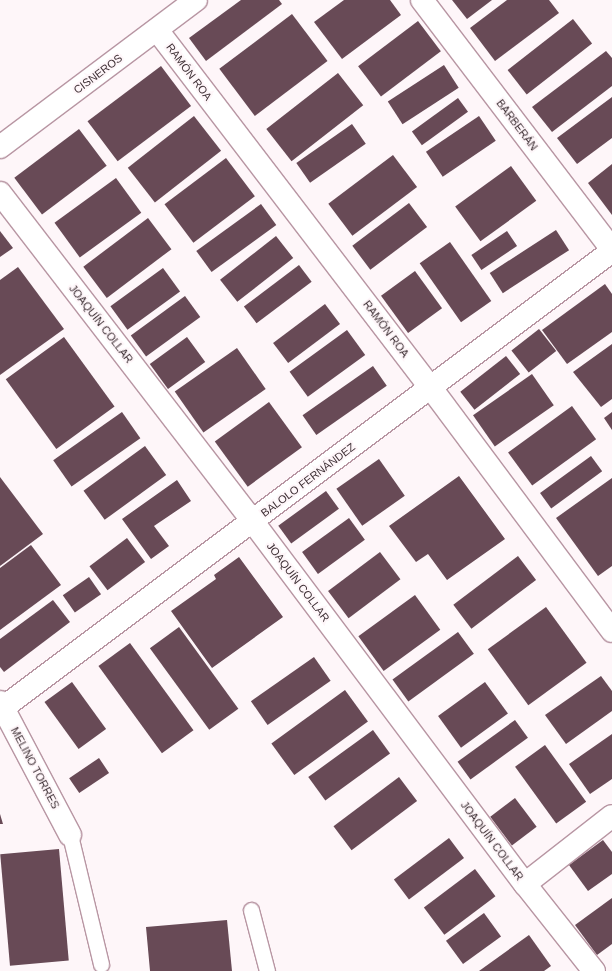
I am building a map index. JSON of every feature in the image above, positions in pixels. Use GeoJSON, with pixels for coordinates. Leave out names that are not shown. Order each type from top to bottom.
{"type":"FeatureCollection","features":[{"type":"Feature","properties":{"kind":"street","name":"CISNEROS"},"geometry":{"type":"LineString","coordinates":[[0,147],[196,0]]}},
{"type":"Feature","properties":{"kind":"street","name":"BARBERÁN"},"geometry":{"type":"LineString","coordinates":[[422,0],[612,250]]}},
{"type":"Feature","properties":{"kind":"street","name":"RAMÓN ROA"},"geometry":{"type":"LineString","coordinates":[[157,30],[431,388],[612,631]]}},
{"type":"Feature","properties":{"kind":"street","name":"JOAQUÍN COLLAR"},"geometry":{"type":"LineString","coordinates":[[0,193],[253,522],[525,884],[594,971]]}},
{"type":"Feature","properties":{"kind":"street","name":"BALOLO FERNÁNDEZ"},"geometry":{"type":"LineString","coordinates":[[1,707],[253,522],[612,250]]}},
{"type":"Feature","properties":{"kind":"street","name":"MELINO TORRES"},"geometry":{"type":"LineString","coordinates":[[1,707],[70,835]]}},
{"type":"Feature","properties":{"kind":"street"},"geometry":{"type":"LineString","coordinates":[[525,884],[612,816]]}},
{"type":"Feature","properties":{"kind":"lane"},"geometry":{"type":"LineString","coordinates":[[70,835],[101,964]]}},
{"type":"Feature","properties":{"kind":"lane"},"geometry":{"type":"LineString","coordinates":[[251,910],[267,971]]}},
{"type":"Feature","properties":{"kind":"building"},"geometry":{"type":"Polygon","coordinates":[[[241,0],[279,0],[282,4],[206,61],[189,38],[241,0]]]}},
{"type":"Feature","properties":{"kind":"building"},"geometry":{"type":"Polygon","coordinates":[[[344,0],[390,0],[401,15],[342,59],[314,22],[344,0]]]}},
{"type":"Feature","properties":{"kind":"building"},"geometry":{"type":"Polygon","coordinates":[[[452,0],[492,0],[467,19],[452,0]]]}},
{"type":"Feature","properties":{"kind":"building"},"geometry":{"type":"Polygon","coordinates":[[[507,0],[549,0],[559,13],[495,61],[470,28],[507,0]]]}},
{"type":"Feature","properties":{"kind":"building"},"geometry":{"type":"Polygon","coordinates":[[[292,14],[328,61],[255,116],[219,69],[292,14]]]}},
{"type":"Feature","properties":{"kind":"building"},"geometry":{"type":"Polygon","coordinates":[[[573,19],[592,43],[527,95],[508,70],[573,19]]]}},
{"type":"Feature","properties":{"kind":"building"},"geometry":{"type":"Polygon","coordinates":[[[418,21],[441,51],[381,96],[358,66],[418,21]]]}},
{"type":"Feature","properties":{"kind":"building"},"geometry":{"type":"Polygon","coordinates":[[[606,51],[612,58],[612,86],[552,132],[532,107],[606,51]]]}},
{"type":"Feature","properties":{"kind":"building"},"geometry":{"type":"Polygon","coordinates":[[[444,65],[459,88],[403,124],[388,101],[444,65]]]}},
{"type":"Feature","properties":{"kind":"building"},"geometry":{"type":"Polygon","coordinates":[[[161,66],[191,106],[118,161],[88,121],[161,66]]]}},
{"type":"Feature","properties":{"kind":"building"},"geometry":{"type":"Polygon","coordinates":[[[338,73],[363,105],[292,161],[266,129],[338,73]]]}},
{"type":"Feature","properties":{"kind":"building"},"geometry":{"type":"Polygon","coordinates":[[[612,97],[612,138],[577,164],[557,138],[612,97]]]}},
{"type":"Feature","properties":{"kind":"building"},"geometry":{"type":"Polygon","coordinates":[[[458,98],[468,112],[422,145],[412,132],[458,98]]]}},
{"type":"Feature","properties":{"kind":"building"},"geometry":{"type":"Polygon","coordinates":[[[194,116],[221,151],[155,202],[128,168],[194,116]]]}},
{"type":"Feature","properties":{"kind":"building"},"geometry":{"type":"Polygon","coordinates":[[[479,116],[496,141],[443,177],[426,152],[479,116]]]}},
{"type":"Feature","properties":{"kind":"building"},"geometry":{"type":"Polygon","coordinates":[[[352,124],[366,144],[310,183],[296,163],[352,124]]]}},
{"type":"Feature","properties":{"kind":"building"},"geometry":{"type":"Polygon","coordinates":[[[79,129],[107,166],[42,214],[14,178],[79,129]]]}},
{"type":"Feature","properties":{"kind":"building"},"geometry":{"type":"Polygon","coordinates":[[[393,155],[417,187],[352,236],[328,204],[393,155]]]}},
{"type":"Feature","properties":{"kind":"building"},"geometry":{"type":"Polygon","coordinates":[[[226,158],[255,196],[193,243],[165,204],[226,158]]]}},
{"type":"Feature","properties":{"kind":"building"},"geometry":{"type":"Polygon","coordinates":[[[612,164],[612,215],[588,183],[612,164]]]}},
{"type":"Feature","properties":{"kind":"building"},"geometry":{"type":"Polygon","coordinates":[[[511,166],[536,201],[480,241],[455,207],[511,166]]]}},
{"type":"Feature","properties":{"kind":"building"},"geometry":{"type":"Polygon","coordinates":[[[116,178],[141,213],[80,257],[55,223],[116,178]]]}},
{"type":"Feature","properties":{"kind":"building"},"geometry":{"type":"Polygon","coordinates":[[[409,203],[427,227],[370,270],[352,246],[409,203]]]}},
{"type":"Feature","properties":{"kind":"building"},"geometry":{"type":"Polygon","coordinates":[[[261,204],[276,225],[212,272],[196,251],[261,204]]]}},
{"type":"Feature","properties":{"kind":"building"},"geometry":{"type":"Polygon","coordinates":[[[148,218],[171,249],[107,298],[83,267],[148,218]]]}},
{"type":"Feature","properties":{"kind":"building"},"geometry":{"type":"Polygon","coordinates":[[[556,230],[569,250],[503,293],[490,273],[556,230]]]}},
{"type":"Feature","properties":{"kind":"building"},"geometry":{"type":"Polygon","coordinates":[[[0,231],[13,248],[0,257],[0,231]]]}},
{"type":"Feature","properties":{"kind":"building"},"geometry":{"type":"Polygon","coordinates":[[[507,231],[517,246],[481,270],[471,255],[507,231]]]}},
{"type":"Feature","properties":{"kind":"building"},"geometry":{"type":"Polygon","coordinates":[[[276,236],[293,258],[237,302],[220,280],[276,236]]]}},
{"type":"Feature","properties":{"kind":"building"},"geometry":{"type":"Polygon","coordinates":[[[450,242],[491,301],[461,322],[420,263],[450,242]]]}},
{"type":"Feature","properties":{"kind":"building"},"geometry":{"type":"Polygon","coordinates":[[[299,265],[312,282],[257,323],[244,307],[299,265]]]}},
{"type":"Feature","properties":{"kind":"building"},"geometry":{"type":"Polygon","coordinates":[[[18,267],[64,329],[0,375],[0,280],[18,267]]]}},
{"type":"Feature","properties":{"kind":"building"},"geometry":{"type":"Polygon","coordinates":[[[163,268],[180,291],[127,330],[110,306],[163,268]]]}},
{"type":"Feature","properties":{"kind":"building"},"geometry":{"type":"Polygon","coordinates":[[[415,271],[442,308],[408,333],[381,296],[415,271]]]}},
{"type":"Feature","properties":{"kind":"building"},"geometry":{"type":"Polygon","coordinates":[[[605,284],[612,294],[612,332],[567,364],[542,330],[605,284]]]}},
{"type":"Feature","properties":{"kind":"building"},"geometry":{"type":"Polygon","coordinates":[[[185,296],[200,317],[146,356],[131,335],[185,296]]]}},
{"type":"Feature","properties":{"kind":"building"},"geometry":{"type":"Polygon","coordinates":[[[325,304],[340,324],[288,363],[273,343],[325,304]]]}},
{"type":"Feature","properties":{"kind":"building"},"geometry":{"type":"Polygon","coordinates":[[[539,329],[556,351],[529,373],[511,351],[539,329]]]}},
{"type":"Feature","properties":{"kind":"building"},"geometry":{"type":"Polygon","coordinates":[[[347,330],[365,355],[308,397],[290,372],[347,330]]]}},
{"type":"Feature","properties":{"kind":"building"},"geometry":{"type":"Polygon","coordinates":[[[64,337],[115,407],[56,449],[6,379],[64,337]]]}},
{"type":"Feature","properties":{"kind":"building"},"geometry":{"type":"Polygon","coordinates":[[[187,337],[205,362],[168,389],[150,364],[187,337]]]}},
{"type":"Feature","properties":{"kind":"building"},"geometry":{"type":"Polygon","coordinates":[[[612,344],[612,399],[601,407],[573,372],[612,344]]]}},
{"type":"Feature","properties":{"kind":"building"},"geometry":{"type":"Polygon","coordinates":[[[237,348],[266,389],[203,433],[175,392],[237,348]]]}},
{"type":"Feature","properties":{"kind":"building"},"geometry":{"type":"Polygon","coordinates":[[[506,356],[520,374],[474,410],[460,392],[506,356]]]}},
{"type":"Feature","properties":{"kind":"building"},"geometry":{"type":"Polygon","coordinates":[[[373,366],[387,386],[316,435],[303,415],[373,366]]]}},
{"type":"Feature","properties":{"kind":"building"},"geometry":{"type":"Polygon","coordinates":[[[532,374],[554,405],[495,446],[473,415],[532,374]]]}},
{"type":"Feature","properties":{"kind":"building"},"geometry":{"type":"Polygon","coordinates":[[[269,402],[302,447],[248,487],[215,441],[269,402]]]}},
{"type":"Feature","properties":{"kind":"building"},"geometry":{"type":"Polygon","coordinates":[[[572,406],[596,439],[532,486],[508,452],[572,406]]]}},
{"type":"Feature","properties":{"kind":"building"},"geometry":{"type":"Polygon","coordinates":[[[122,412],[140,438],[72,486],[53,460],[122,412]]]}},
{"type":"Feature","properties":{"kind":"building"},"geometry":{"type":"Polygon","coordinates":[[[612,412],[612,430],[604,418],[612,412]]]}},
{"type":"Feature","properties":{"kind":"building"},"geometry":{"type":"Polygon","coordinates":[[[145,446],[166,475],[105,520],[84,491],[145,446]]]}},
{"type":"Feature","properties":{"kind":"building"},"geometry":{"type":"Polygon","coordinates":[[[591,456],[602,471],[551,508],[540,493],[591,456]]]}},
{"type":"Feature","properties":{"kind":"building"},"geometry":{"type":"Polygon","coordinates":[[[379,459],[405,496],[362,526],[336,489],[379,459]]]}},
{"type":"Feature","properties":{"kind":"building"},"geometry":{"type":"Polygon","coordinates":[[[459,476],[505,539],[447,580],[428,554],[416,562],[389,526],[459,476]]]}},
{"type":"Feature","properties":{"kind":"building"},"geometry":{"type":"Polygon","coordinates":[[[0,477],[43,534],[0,566],[0,477]]]}},
{"type":"Feature","properties":{"kind":"building"},"geometry":{"type":"Polygon","coordinates":[[[612,478],[612,566],[598,576],[556,518],[612,478]]]}},
{"type":"Feature","properties":{"kind":"building"},"geometry":{"type":"Polygon","coordinates":[[[177,480],[191,501],[154,526],[169,546],[151,559],[122,519],[177,480]]]}},
{"type":"Feature","properties":{"kind":"building"},"geometry":{"type":"Polygon","coordinates":[[[326,491],[339,509],[291,543],[278,526],[326,491]]]}},
{"type":"Feature","properties":{"kind":"building"},"geometry":{"type":"Polygon","coordinates":[[[349,518],[365,540],[318,574],[302,552],[349,518]]]}},
{"type":"Feature","properties":{"kind":"building"},"geometry":{"type":"Polygon","coordinates":[[[127,538],[145,562],[108,590],[89,566],[127,538]]]}},
{"type":"Feature","properties":{"kind":"building"},"geometry":{"type":"Polygon","coordinates":[[[31,545],[61,585],[0,630],[0,568],[31,545]]]}},
{"type":"Feature","properties":{"kind":"building"},"geometry":{"type":"Polygon","coordinates":[[[380,552],[400,579],[349,618],[328,591],[380,552]]]}},
{"type":"Feature","properties":{"kind":"building"},"geometry":{"type":"Polygon","coordinates":[[[518,556],[536,580],[471,629],[453,605],[518,556]]]}},
{"type":"Feature","properties":{"kind":"building"},"geometry":{"type":"Polygon","coordinates":[[[239,557],[283,617],[212,668],[171,611],[216,579],[214,575],[239,557]]]}},
{"type":"Feature","properties":{"kind":"building"},"geometry":{"type":"Polygon","coordinates":[[[89,577],[101,594],[75,613],[63,595],[89,577]]]}},
{"type":"Feature","properties":{"kind":"building"},"geometry":{"type":"Polygon","coordinates":[[[415,595],[440,630],[384,671],[358,636],[415,595]]]}},
{"type":"Feature","properties":{"kind":"building"},"geometry":{"type":"Polygon","coordinates":[[[53,600],[70,622],[4,672],[0,667],[0,639],[53,600]]]}},
{"type":"Feature","properties":{"kind":"building"},"geometry":{"type":"Polygon","coordinates":[[[546,607],[587,663],[528,705],[488,649],[546,607]]]}},
{"type":"Feature","properties":{"kind":"building"},"geometry":{"type":"Polygon","coordinates":[[[179,627],[238,709],[209,730],[150,648],[179,627]]]}},
{"type":"Feature","properties":{"kind":"building"},"geometry":{"type":"Polygon","coordinates":[[[458,632],[474,654],[408,701],[392,680],[458,632]]]}},
{"type":"Feature","properties":{"kind":"building"},"geometry":{"type":"Polygon","coordinates":[[[130,643],[193,730],[162,753],[98,666],[130,643]]]}},
{"type":"Feature","properties":{"kind":"building"},"geometry":{"type":"Polygon","coordinates":[[[314,657],[331,681],[268,725],[251,701],[314,657]]]}},
{"type":"Feature","properties":{"kind":"building"},"geometry":{"type":"Polygon","coordinates":[[[601,676],[612,691],[612,711],[566,744],[545,715],[601,676]]]}},
{"type":"Feature","properties":{"kind":"building"},"geometry":{"type":"Polygon","coordinates":[[[72,682],[106,729],[79,749],[44,702],[72,682]]]}},
{"type":"Feature","properties":{"kind":"building"},"geometry":{"type":"Polygon","coordinates":[[[485,682],[508,714],[461,748],[438,716],[485,682]]]}},
{"type":"Feature","properties":{"kind":"building"},"geometry":{"type":"Polygon","coordinates":[[[345,690],[368,722],[294,775],[271,743],[345,690]]]}},
{"type":"Feature","properties":{"kind":"building"},"geometry":{"type":"Polygon","coordinates":[[[515,720],[528,738],[470,780],[458,762],[515,720]]]}},
{"type":"Feature","properties":{"kind":"building"},"geometry":{"type":"Polygon","coordinates":[[[373,730],[390,753],[325,800],[308,777],[373,730]]]}},
{"type":"Feature","properties":{"kind":"building"},"geometry":{"type":"Polygon","coordinates":[[[612,734],[612,779],[590,794],[569,764],[612,734]]]}},
{"type":"Feature","properties":{"kind":"building"},"geometry":{"type":"Polygon","coordinates":[[[545,745],[586,802],[556,823],[515,767],[545,745]]]}},
{"type":"Feature","properties":{"kind":"building"},"geometry":{"type":"Polygon","coordinates":[[[99,758],[109,773],[79,793],[69,778],[99,758]]]}},
{"type":"Feature","properties":{"kind":"building"},"geometry":{"type":"Polygon","coordinates":[[[399,777],[417,801],[352,850],[334,826],[399,777]]]}},
{"type":"Feature","properties":{"kind":"building"},"geometry":{"type":"Polygon","coordinates":[[[515,798],[537,827],[512,845],[490,817],[515,798]]]}},
{"type":"Feature","properties":{"kind":"building"},"geometry":{"type":"Polygon","coordinates":[[[0,814],[3,824],[0,824],[0,814]]]}},
{"type":"Feature","properties":{"kind":"building"},"geometry":{"type":"Polygon","coordinates":[[[449,838],[464,858],[409,899],[394,880],[449,838]]]}},
{"type":"Feature","properties":{"kind":"building"},"geometry":{"type":"Polygon","coordinates":[[[603,840],[612,852],[612,874],[588,891],[569,865],[603,840]]]}},
{"type":"Feature","properties":{"kind":"building"},"geometry":{"type":"Polygon","coordinates":[[[59,849],[69,961],[10,966],[0,854],[59,849]]]}},
{"type":"Feature","properties":{"kind":"building"},"geometry":{"type":"Polygon","coordinates":[[[475,869],[495,896],[444,935],[424,908],[475,869]]]}},
{"type":"Feature","properties":{"kind":"building"},"geometry":{"type":"Polygon","coordinates":[[[612,898],[612,944],[597,955],[575,925],[612,898]]]}},
{"type":"Feature","properties":{"kind":"building"},"geometry":{"type":"Polygon","coordinates":[[[484,913],[501,936],[463,964],[446,941],[484,913]]]}},
{"type":"Feature","properties":{"kind":"building"},"geometry":{"type":"Polygon","coordinates":[[[227,920],[232,971],[150,971],[146,927],[227,920]]]}},
{"type":"Feature","properties":{"kind":"building"},"geometry":{"type":"Polygon","coordinates":[[[529,935],[551,966],[544,971],[479,971],[529,935]]]}}]}
